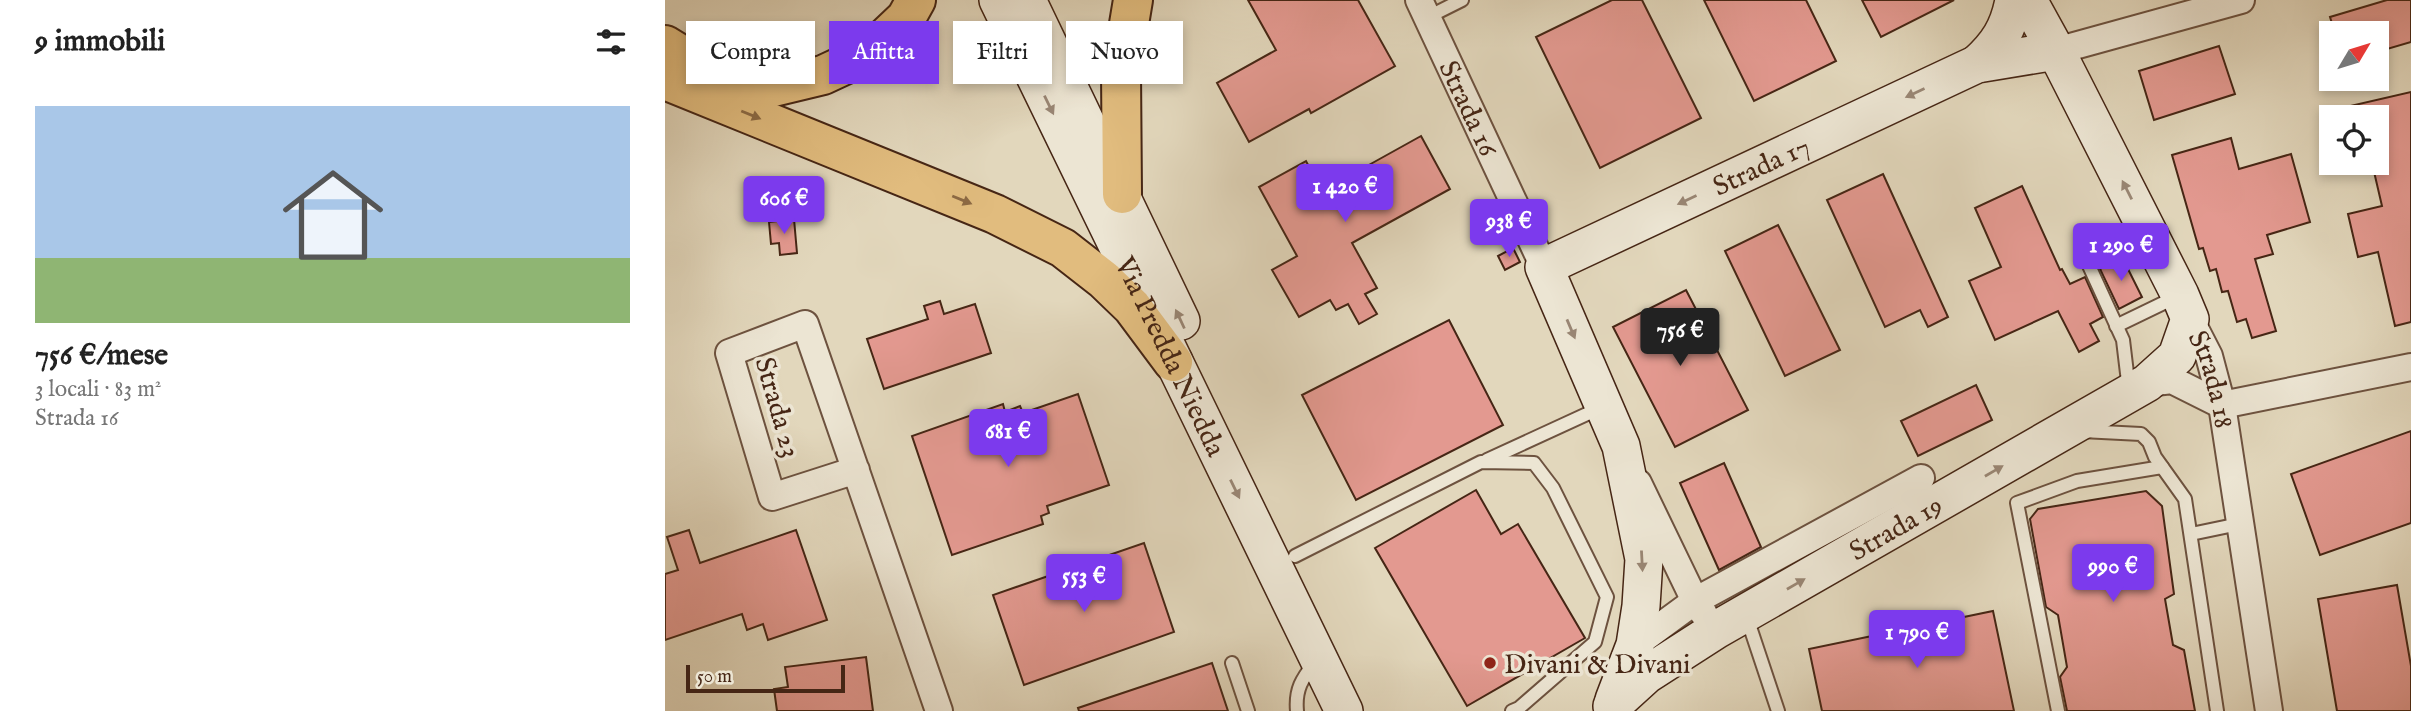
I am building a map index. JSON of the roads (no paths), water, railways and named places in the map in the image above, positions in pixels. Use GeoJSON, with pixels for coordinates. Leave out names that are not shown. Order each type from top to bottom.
{"type":"FeatureCollection","features":[{"type":"Feature","properties":{"kind":"highway"},"geometry":{"type":"LineString","coordinates":[[665,45],[717,76],[769,88],[823,75],[868,54],[906,18],[916,0]]}},
{"type":"Feature","properties":{"kind":"highway"},"geometry":{"type":"LineString","coordinates":[[1122,194],[1121,72],[1133,0]]}},
{"type":"Feature","properties":{"kind":"highway"},"geometry":{"type":"LineString","coordinates":[[665,80],[995,214],[1063,248],[1104,280],[1132,307],[1173,362]]}},
{"type":"Feature","properties":{"kind":"street","name":"Via Predda Niedda"},"geometry":{"type":"LineString","coordinates":[[997,0],[1344,711]]}},
{"type":"Feature","properties":{"kind":"street","name":"Via Predda Niedda"},"geometry":{"type":"LineString","coordinates":[[1027,0],[1370,711]]}},
{"type":"Feature","properties":{"kind":"street","name":"Strada 17"},"geometry":{"type":"LineString","coordinates":[[1977,64],[1995,47],[2008,26],[2014,0]]}},
{"type":"Feature","properties":{"kind":"street","name":"Strada 18"},"geometry":{"type":"LineString","coordinates":[[2028,0],[2209,356],[2222,405],[2269,711]]}},
{"type":"Feature","properties":{"kind":"street"},"geometry":{"type":"LineString","coordinates":[[2056,51],[2241,0]]}},
{"type":"Feature","properties":{"kind":"street","name":"Strada 16"},"geometry":{"type":"LineString","coordinates":[[1424,9],[1544,267],[1621,446],[1685,608],[1731,622]]}},
{"type":"Feature","properties":{"kind":"street","name":"Strada 17"},"geometry":{"type":"LineString","coordinates":[[1544,267],[1977,64],[2056,51]]}},
{"type":"Feature","properties":{"kind":"street","name":"Strada 19"},"geometry":{"type":"LineString","coordinates":[[1640,660],[1731,622],[2138,388],[2176,356],[2185,307]]}},
{"type":"Feature","properties":{"kind":"street","name":"Strada 23"},"geometry":{"type":"LineString","coordinates":[[856,470],[772,497],[729,353],[805,324],[856,470],[939,711]]}},
{"type":"Feature","properties":{"kind":"street"},"geometry":{"type":"LineString","coordinates":[[2138,388],[2172,380],[2222,405],[2411,367]]}},
{"type":"Feature","properties":{"kind":"street","name":"Strada 16"},"geometry":{"type":"LineString","coordinates":[[1621,446],[1644,559],[1640,660]]}},
{"type":"Feature","properties":{"kind":"street"},"geometry":{"type":"LineString","coordinates":[[1685,608],[1921,478]]}},
{"type":"Feature","properties":{"kind":"street","name":"Strada 19"},"geometry":{"type":"LineString","coordinates":[[1610,708],[1640,660],[1685,608]]}},
{"type":"Feature","properties":{"kind":"lane"},"geometry":{"type":"LineString","coordinates":[[1424,9],[1462,0]]}},
{"type":"Feature","properties":{"kind":"lane"},"geometry":{"type":"LineString","coordinates":[[2138,388],[2123,340],[2086,259],[2146,228]]}},
{"type":"Feature","properties":{"kind":"lane"},"geometry":{"type":"LineString","coordinates":[[2116,326],[2185,307]]}},
{"type":"Feature","properties":{"kind":"lane"},"geometry":{"type":"LineString","coordinates":[[1295,556],[1481,462],[1604,406]]}},
{"type":"Feature","properties":{"kind":"lane"},"geometry":{"type":"LineString","coordinates":[[2064,431],[2141,434],[2149,442],[2162,467],[2185,499],[2217,711]]}},
{"type":"Feature","properties":{"kind":"lane"},"geometry":{"type":"LineString","coordinates":[[1481,462],[1534,463],[1553,488],[1607,597],[1595,642],[1519,708],[1512,711]]}},
{"type":"Feature","properties":{"kind":"lane"},"geometry":{"type":"LineString","coordinates":[[2058,711],[2017,503],[2077,481],[2162,467]]}},
{"type":"Feature","properties":{"kind":"lane"},"geometry":{"type":"LineString","coordinates":[[2191,534],[2239,524]]}},
{"type":"Feature","properties":{"kind":"lane"},"geometry":{"type":"LineString","coordinates":[[1731,622],[1778,711]]}},
{"type":"Feature","properties":{"kind":"lane"},"geometry":{"type":"LineString","coordinates":[[1297,711],[1296,696],[1301,680],[1318,659]]}},
{"type":"Feature","properties":{"kind":"lane"},"geometry":{"type":"LineString","coordinates":[[1232,663],[1248,711]]}},
{"type":"Feature","properties":{"kind":"place","name":"Divani & Divani"},"geometry":{"type":"Point","coordinates":[1490,663]}}]}
